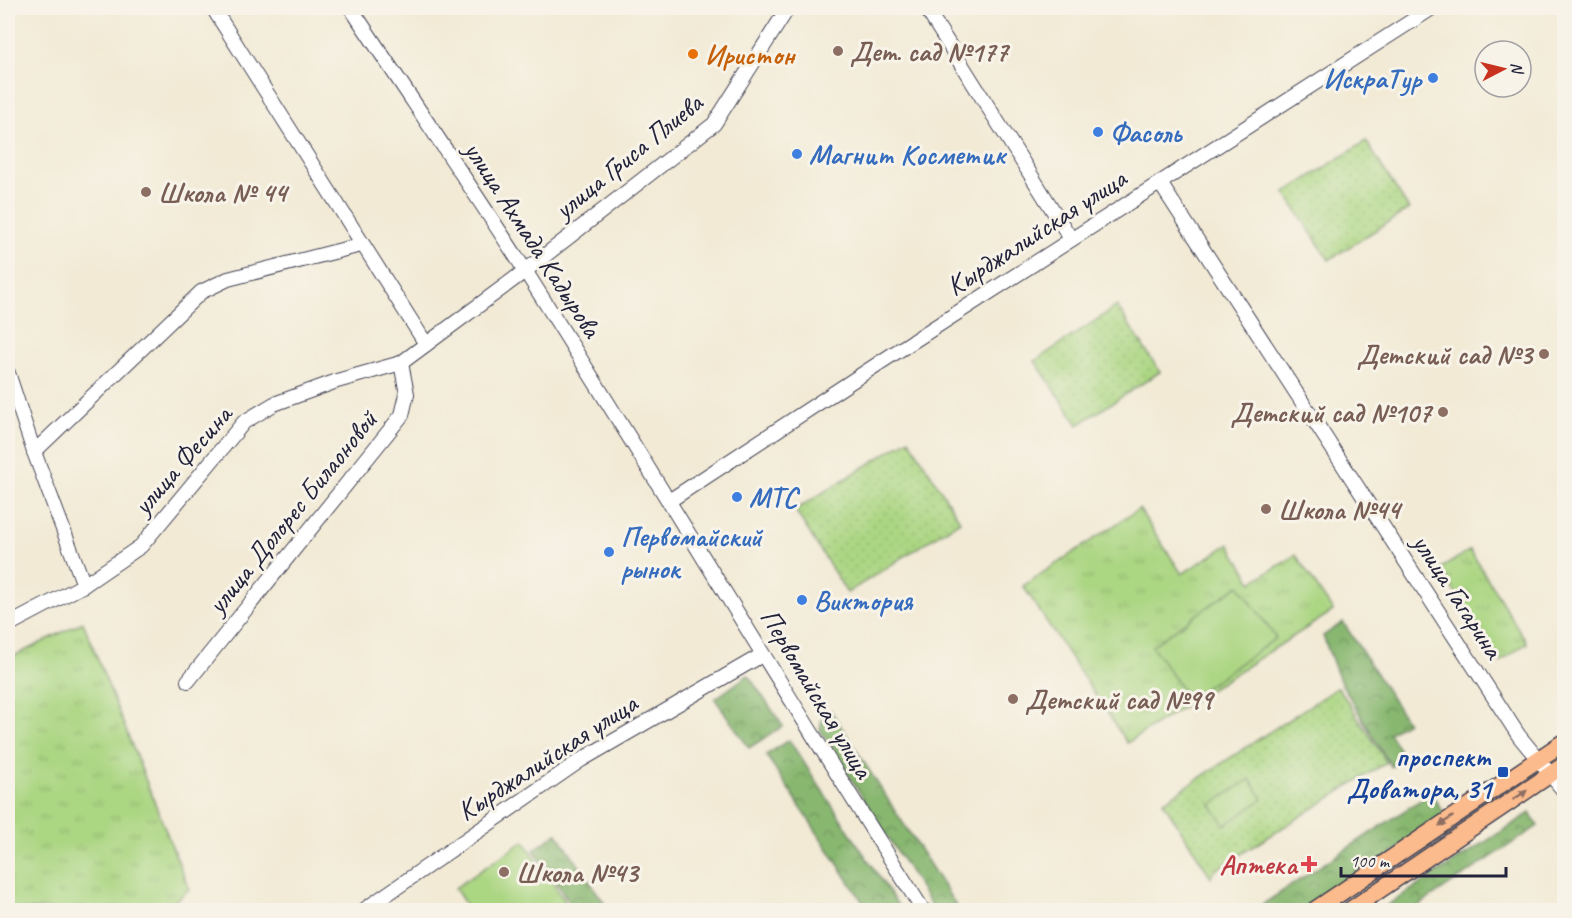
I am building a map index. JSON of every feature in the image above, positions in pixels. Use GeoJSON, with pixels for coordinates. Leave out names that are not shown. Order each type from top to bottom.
{"type":"FeatureCollection","features":[{"type":"Feature","properties":{"kind":"main road"},"geometry":{"type":"LineString","coordinates":[[1315,910],[1564,742]]}},
{"type":"Feature","properties":{"kind":"main road"},"geometry":{"type":"LineString","coordinates":[[1350,910],[1558,770]]}},
{"type":"Feature","properties":{"kind":"street"},"geometry":{"type":"LineString","coordinates":[[213,8],[361,245],[426,344]]}},
{"type":"Feature","properties":{"kind":"street","name":"улица Ахмада Кадырова"},"geometry":{"type":"LineString","coordinates":[[351,8],[525,271],[669,501]]}},
{"type":"Feature","properties":{"kind":"street","name":"улица Гриса Плиева"},"geometry":{"type":"LineString","coordinates":[[426,344],[525,271],[714,124],[788,8]]}},
{"type":"Feature","properties":{"kind":"street"},"geometry":{"type":"LineString","coordinates":[[926,8],[1071,239]]}},
{"type":"Feature","properties":{"kind":"street","name":"Кырджалийская улица"},"geometry":{"type":"LineString","coordinates":[[669,501],[1071,239],[1432,8]]}},
{"type":"Feature","properties":{"kind":"street","name":"улица Гагарина"},"geometry":{"type":"LineString","coordinates":[[1160,183],[1519,736],[1538,759],[1558,770],[1564,790]]}},
{"type":"Feature","properties":{"kind":"street"},"geometry":{"type":"LineString","coordinates":[[34,452],[166,322],[201,292],[228,279],[361,245]]}},
{"type":"Feature","properties":{"kind":"street","name":"улица Фесина"},"geometry":{"type":"LineString","coordinates":[[8,625],[84,585],[141,546],[224,444],[253,416],[274,404],[337,381],[401,363],[426,344]]}},
{"type":"Feature","properties":{"kind":"street","name":"улица Долорес Билаоновой"},"geometry":{"type":"LineString","coordinates":[[188,681],[402,415],[407,394],[401,363]]}},
{"type":"Feature","properties":{"kind":"street"},"geometry":{"type":"LineString","coordinates":[[8,373],[34,452],[84,585]]}},
{"type":"Feature","properties":{"kind":"street","name":"Первомайская улица"},"geometry":{"type":"LineString","coordinates":[[669,501],[922,910]]}},
{"type":"Feature","properties":{"kind":"street","name":"Кырджалийская улица"},"geometry":{"type":"LineString","coordinates":[[364,910],[581,760],[762,654]]}},
{"type":"Feature","properties":{"kind":"green space"},"geometry":{"type":"Polygon","coordinates":[[[1366,141],[1409,209],[1329,260],[1285,193],[1366,141]]]}},
{"type":"Feature","properties":{"kind":"green space"},"geometry":{"type":"Polygon","coordinates":[[[1117,306],[1160,372],[1078,425],[1035,361],[1117,306]]]}},
{"type":"Feature","properties":{"kind":"green space"},"geometry":{"type":"Polygon","coordinates":[[[909,439],[960,521],[847,593],[795,510],[909,439]]]}},
{"type":"Feature","properties":{"kind":"green space"},"geometry":{"type":"Polygon","coordinates":[[[1139,509],[1182,574],[1229,544],[1252,582],[1296,555],[1333,611],[1127,743],[1023,586],[1139,509]]]}},
{"type":"Feature","properties":{"kind":"green space"},"geometry":{"type":"Polygon","coordinates":[[[1470,550],[1527,643],[1500,662],[1440,569],[1470,550]]]}},
{"type":"Feature","properties":{"kind":"green space"},"geometry":{"type":"Polygon","coordinates":[[[1239,585],[1276,638],[1189,699],[1152,646],[1239,585]]]}},
{"type":"Feature","properties":{"kind":"green space"},"geometry":{"type":"Polygon","coordinates":[[[83,622],[189,889],[165,910],[8,910],[8,659],[83,622]]]}},
{"type":"Feature","properties":{"kind":"green space"},"geometry":{"type":"Polygon","coordinates":[[[1343,622],[1407,722],[1389,733],[1405,759],[1391,767],[1340,681],[1323,636],[1343,622]]]}},
{"type":"Feature","properties":{"kind":"green space"},"geometry":{"type":"Polygon","coordinates":[[[748,675],[783,726],[749,748],[715,699],[748,675]]]}},
{"type":"Feature","properties":{"kind":"green space"},"geometry":{"type":"Polygon","coordinates":[[[1338,687],[1387,762],[1214,871],[1211,877],[1163,802],[1338,687]]]}},
{"type":"Feature","properties":{"kind":"green space"},"geometry":{"type":"Polygon","coordinates":[[[831,710],[959,910],[934,910],[820,730],[822,717],[831,710]]]}},
{"type":"Feature","properties":{"kind":"green space"},"geometry":{"type":"Polygon","coordinates":[[[789,740],[901,910],[868,910],[766,755],[789,740]]]}},
{"type":"Feature","properties":{"kind":"green space"},"geometry":{"type":"Polygon","coordinates":[[[1250,779],[1263,799],[1225,825],[1211,805],[1250,779]]]}},
{"type":"Feature","properties":{"kind":"green space"},"geometry":{"type":"Polygon","coordinates":[[[1431,793],[1447,818],[1302,910],[1254,910],[1431,793]]]}},
{"type":"Feature","properties":{"kind":"green space"},"geometry":{"type":"Polygon","coordinates":[[[1530,813],[1538,826],[1412,910],[1380,910],[1530,813]]]}},
{"type":"Feature","properties":{"kind":"green space"},"geometry":{"type":"Polygon","coordinates":[[[557,833],[609,910],[575,910],[534,850],[557,833]]]}},
{"type":"Feature","properties":{"kind":"green space","name":"Школа №43"},"geometry":{"type":"Polygon","coordinates":[[[524,841],[571,910],[469,910],[455,888],[524,841]]]}},
{"type":"Feature","properties":{"kind":"place","name":"Дет. сад №177"},"geometry":{"type":"Point","coordinates":[838,51]}},
{"type":"Feature","properties":{"kind":"place","name":"Иристон"},"geometry":{"type":"Point","coordinates":[693,54]}},
{"type":"Feature","properties":{"kind":"place","name":"ИскраТур"},"geometry":{"type":"Point","coordinates":[1433,78]}},
{"type":"Feature","properties":{"kind":"place","name":"Фасоль"},"geometry":{"type":"Point","coordinates":[1098,132]}},
{"type":"Feature","properties":{"kind":"place","name":"Магнит Косметик"},"geometry":{"type":"Point","coordinates":[797,154]}},
{"type":"Feature","properties":{"kind":"place","name":"Школа № 44"},"geometry":{"type":"Point","coordinates":[146,192]}},
{"type":"Feature","properties":{"kind":"place","name":"Детский сад №3"},"geometry":{"type":"Point","coordinates":[1544,354]}},
{"type":"Feature","properties":{"kind":"place","name":"Детский сад №107"},"geometry":{"type":"Point","coordinates":[1443,412]}},
{"type":"Feature","properties":{"kind":"place","name":"МТС"},"geometry":{"type":"Point","coordinates":[737,497]}},
{"type":"Feature","properties":{"kind":"place","name":"Школа №44"},"geometry":{"type":"Point","coordinates":[1266,509]}},
{"type":"Feature","properties":{"kind":"place","name":"Первомайский рынок"},"geometry":{"type":"Point","coordinates":[609,552]}},
{"type":"Feature","properties":{"kind":"place","name":"Виктория"},"geometry":{"type":"Point","coordinates":[802,600]}},
{"type":"Feature","properties":{"kind":"place","name":"Детский сад №99"},"geometry":{"type":"Point","coordinates":[1013,699]}},
{"type":"Feature","properties":{"kind":"place","name":"проспект Доватора, 31"},"geometry":{"type":"Point","coordinates":[1503,772]}},
{"type":"Feature","properties":{"kind":"place","name":"Аптека"},"geometry":{"type":"Point","coordinates":[1309,864]}},
{"type":"Feature","properties":{"kind":"place","name":"Школа №43"},"geometry":{"type":"Point","coordinates":[504,872]}}]}
